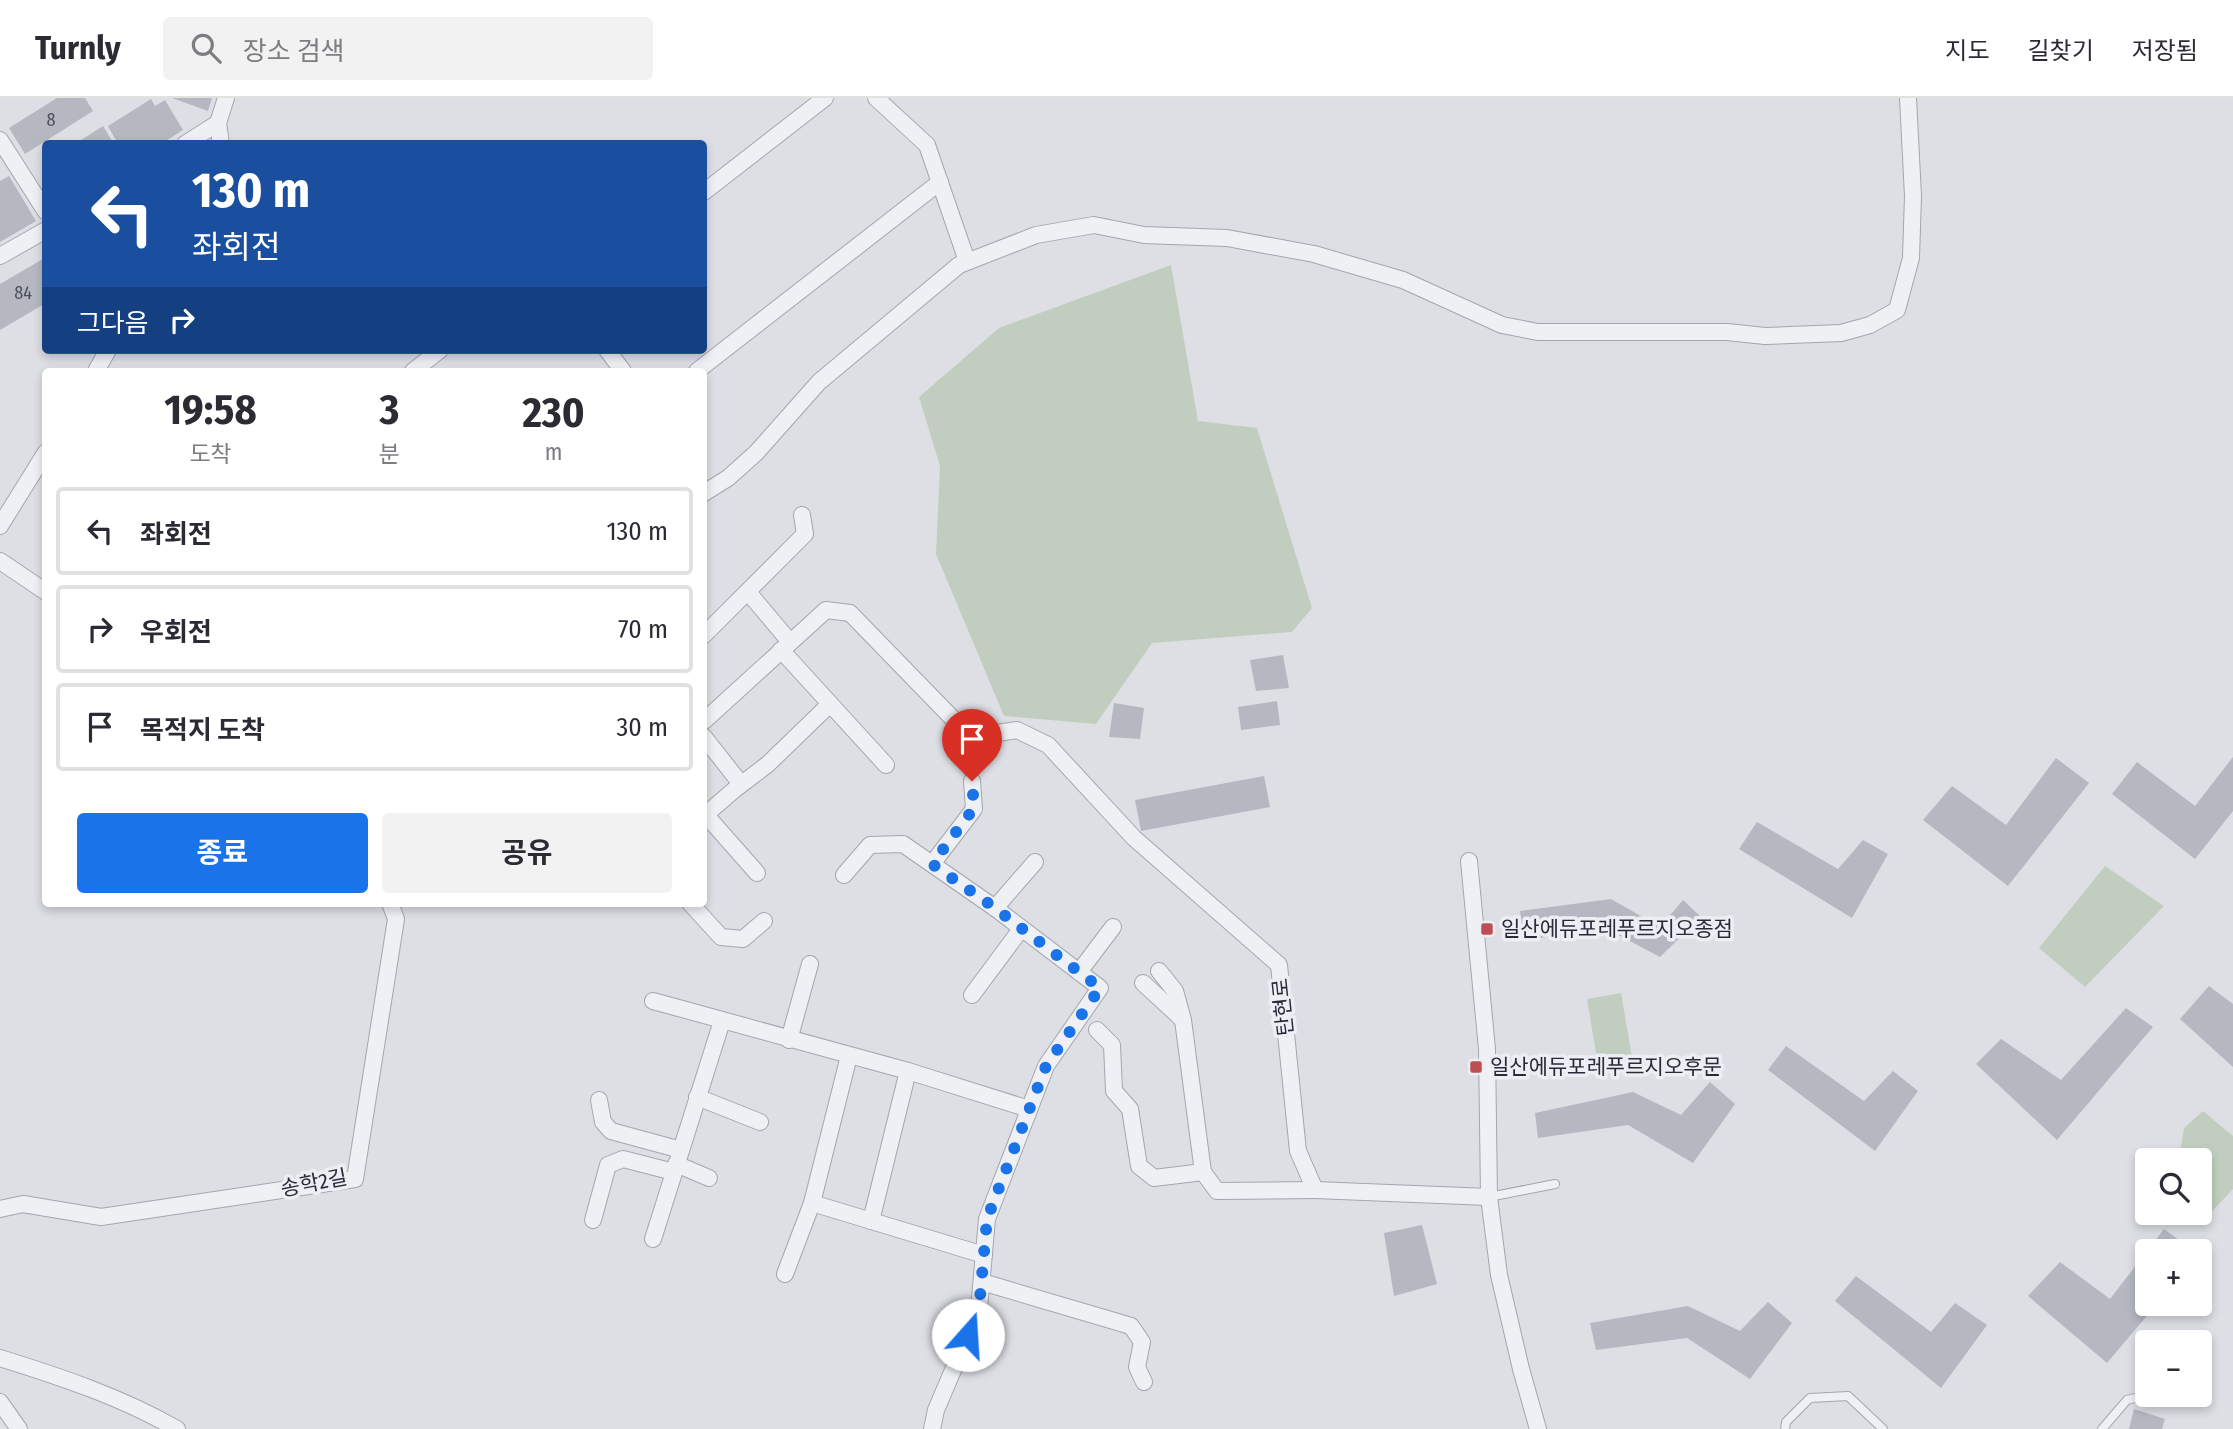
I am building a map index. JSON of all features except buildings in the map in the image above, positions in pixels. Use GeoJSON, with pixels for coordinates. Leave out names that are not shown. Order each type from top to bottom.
{"type":"FeatureCollection","features":[{"type":"Feature","properties":{"kind":"street"},"geometry":{"type":"LineString","coordinates":[[220,140],[218,123],[226,98]]}},
{"type":"Feature","properties":{"kind":"street"},"geometry":{"type":"LineString","coordinates":[[707,190],[825,98]]}},
{"type":"Feature","properties":{"kind":"street"},"geometry":{"type":"LineString","coordinates":[[876,98],[927,145],[967,261]]}},
{"type":"Feature","properties":{"kind":"street"},"geometry":{"type":"LineString","coordinates":[[709,489],[756,453],[819,383],[958,265],[1036,235],[1094,225],[1144,235],[1227,238],[1314,254],[1403,280],[1502,325],[1538,332],[1727,332],[1765,336],[1841,333],[1870,325],[1897,310],[1911,258],[1913,196],[1908,98]]}},
{"type":"Feature","properties":{"kind":"street"},"geometry":{"type":"LineString","coordinates":[[191,140],[218,123]]}},
{"type":"Feature","properties":{"kind":"street"},"geometry":{"type":"LineString","coordinates":[[0,140],[42,206]]}},
{"type":"Feature","properties":{"kind":"street"},"geometry":{"type":"LineString","coordinates":[[701,368],[940,182]]}},
{"type":"Feature","properties":{"kind":"street"},"geometry":{"type":"LineString","coordinates":[[0,256],[42,234]]}},
{"type":"Feature","properties":{"kind":"street"},"geometry":{"type":"LineString","coordinates":[[417,368],[435,354]]}},
{"type":"Feature","properties":{"kind":"street"},"geometry":{"type":"LineString","coordinates":[[610,354],[621,368]]}},
{"type":"Feature","properties":{"kind":"street"},"geometry":{"type":"LineString","coordinates":[[0,526],[42,458]]}},
{"type":"Feature","properties":{"kind":"street"},"geometry":{"type":"LineString","coordinates":[[707,632],[805,534],[802,515]]}},
{"type":"Feature","properties":{"kind":"street"},"geometry":{"type":"LineString","coordinates":[[0,561],[42,589]]}},
{"type":"Feature","properties":{"kind":"street"},"geometry":{"type":"LineString","coordinates":[[748,592],[830,704],[886,765]]}},
{"type":"Feature","properties":{"kind":"street","name":"탄현로"},"geometry":{"type":"LineString","coordinates":[[786,646],[826,610],[849,614],[957,722],[985,735],[1017,730],[1048,745],[1134,838],[1279,965],[1298,1151],[1315,1190]]}},
{"type":"Feature","properties":{"kind":"street"},"geometry":{"type":"LineString","coordinates":[[707,718],[786,646]]}},
{"type":"Feature","properties":{"kind":"street"},"geometry":{"type":"LineString","coordinates":[[707,813],[768,764],[830,704]]}},
{"type":"Feature","properties":{"kind":"street"},"geometry":{"type":"LineString","coordinates":[[707,741],[741,784],[738,787]]}},
{"type":"Feature","properties":{"kind":"street"},"geometry":{"type":"LineString","coordinates":[[932,864],[974,808],[972,781]]}},
{"type":"Feature","properties":{"kind":"street"},"geometry":{"type":"LineString","coordinates":[[707,818],[757,873]]}},
{"type":"Feature","properties":{"kind":"street"},"geometry":{"type":"LineString","coordinates":[[844,875],[870,845],[903,844],[995,908],[1100,988],[1046,1066],[987,1219],[979,1309],[936,1410],[932,1429]]}},
{"type":"Feature","properties":{"kind":"street"},"geometry":{"type":"LineString","coordinates":[[1469,861],[1487,1049],[1489,1197],[1499,1275],[1538,1429]]}},
{"type":"Feature","properties":{"kind":"street"},"geometry":{"type":"LineString","coordinates":[[995,908],[1035,862]]}},
{"type":"Feature","properties":{"kind":"street","name":"송학2길"},"geometry":{"type":"LineString","coordinates":[[0,1209],[23,1204],[101,1217],[355,1179],[396,919],[392,907]]}},
{"type":"Feature","properties":{"kind":"street"},"geometry":{"type":"LineString","coordinates":[[694,907],[721,937],[743,939],[764,921]]}},
{"type":"Feature","properties":{"kind":"street"},"geometry":{"type":"LineString","coordinates":[[1079,972],[1113,927]]}},
{"type":"Feature","properties":{"kind":"street"},"geometry":{"type":"LineString","coordinates":[[972,995],[1021,929]]}},
{"type":"Feature","properties":{"kind":"street"},"geometry":{"type":"LineString","coordinates":[[789,1040],[810,964]]}},
{"type":"Feature","properties":{"kind":"street"},"geometry":{"type":"LineString","coordinates":[[1159,971],[1175,991],[1183,1020],[1203,1172],[1217,1191],[1315,1190],[1489,1197]]}},
{"type":"Feature","properties":{"kind":"street"},"geometry":{"type":"LineString","coordinates":[[1143,983],[1183,1020]]}},
{"type":"Feature","properties":{"kind":"street"},"geometry":{"type":"LineString","coordinates":[[653,1001],[908,1071],[1029,1109]]}},
{"type":"Feature","properties":{"kind":"street"},"geometry":{"type":"LineString","coordinates":[[653,1239],[722,1021]]}},
{"type":"Feature","properties":{"kind":"street"},"geometry":{"type":"LineString","coordinates":[[1097,1030],[1112,1045],[1114,1091],[1130,1109],[1139,1166],[1154,1178],[1203,1172]]}},
{"type":"Feature","properties":{"kind":"street"},"geometry":{"type":"LineString","coordinates":[[785,1275],[812,1203],[849,1056]]}},
{"type":"Feature","properties":{"kind":"street"},"geometry":{"type":"LineString","coordinates":[[871,1221],[908,1071]]}},
{"type":"Feature","properties":{"kind":"street"},"geometry":{"type":"LineString","coordinates":[[697,1097],[760,1122]]}},
{"type":"Feature","properties":{"kind":"street"},"geometry":{"type":"LineString","coordinates":[[599,1100],[603,1122],[611,1131],[709,1178]]}},
{"type":"Feature","properties":{"kind":"street"},"geometry":{"type":"LineString","coordinates":[[593,1220],[608,1165],[623,1159],[677,1162]]}},
{"type":"Feature","properties":{"kind":"street"},"geometry":{"type":"LineString","coordinates":[[812,1203],[984,1255]]}},
{"type":"Feature","properties":{"kind":"street"},"geometry":{"type":"LineString","coordinates":[[982,1282],[1130,1326],[1142,1342],[1137,1367],[1144,1382]]}},
{"type":"Feature","properties":{"kind":"street"},"geometry":{"type":"LineString","coordinates":[[0,1358],[71,1379],[177,1429]]}},
{"type":"Feature","properties":{"kind":"street"},"geometry":{"type":"LineString","coordinates":[[0,1402],[19,1429]]}},
{"type":"Feature","properties":{"kind":"lane"},"geometry":{"type":"LineString","coordinates":[[1489,1197],[1555,1184]]}},
{"type":"Feature","properties":{"kind":"lane"},"geometry":{"type":"LineString","coordinates":[[1785,1429],[1786,1422],[1810,1398],[1848,1396],[1883,1429]]}},
{"type":"Feature","properties":{"kind":"lane"},"geometry":{"type":"LineString","coordinates":[[2102,1429],[2127,1400],[2135,1398]]}},
{"type":"Feature","properties":{"kind":"green space"},"geometry":{"type":"Polygon","coordinates":[[[1171,265],[1198,421],[1257,428],[1312,608],[1292,632],[1152,643],[1096,724],[1004,716],[936,554],[940,466],[919,397],[999,328],[1171,265]]]}},
{"type":"Feature","properties":{"kind":"green space"},"geometry":{"type":"Polygon","coordinates":[[[2105,866],[2164,906],[2085,987],[2039,948],[2105,866]]]}},
{"type":"Feature","properties":{"kind":"green space"},"geometry":{"type":"Polygon","coordinates":[[[1621,993],[1633,1063],[1598,1065],[1587,999],[1621,993]]]}},
{"type":"Feature","properties":{"kind":"green space"},"geometry":{"type":"Polygon","coordinates":[[[2203,1111],[2233,1136],[2233,1189],[2212,1211],[2212,1148],[2181,1148],[2184,1128],[2203,1111]]]}},
{"type":"Feature","properties":{"kind":"place","name":"일산에듀포레푸르지오종점"},"geometry":{"type":"Point","coordinates":[1487,929]}},
{"type":"Feature","properties":{"kind":"place","name":"일산에듀포레푸르지오후문"},"geometry":{"type":"Point","coordinates":[1476,1067]}},
{"type":"Feature","properties":{"kind":"route"},"geometry":{"type":"LineString","coordinates":[[968,1335],[979,1309],[987,1219],[1046,1066],[1100,988],[932,864],[974,808],[972,781]]}}]}
